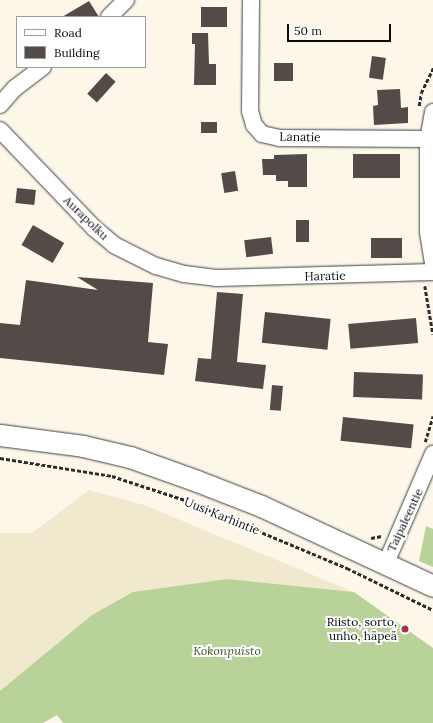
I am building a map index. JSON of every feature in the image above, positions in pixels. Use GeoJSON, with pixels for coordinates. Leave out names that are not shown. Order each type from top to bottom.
{"type":"FeatureCollection","features":[{"type":"Feature","properties":{"kind":"street"},"geometry":{"type":"LineString","coordinates":[[110,16],[126,0]]}},
{"type":"Feature","properties":{"kind":"street","name":"Lanatie"},"geometry":{"type":"LineString","coordinates":[[251,0],[250,111],[254,125],[262,134],[279,138],[428,139]]}},
{"type":"Feature","properties":{"kind":"street"},"geometry":{"type":"LineString","coordinates":[[0,105],[15,88],[42,68]]}},
{"type":"Feature","properties":{"kind":"street"},"geometry":{"type":"LineString","coordinates":[[433,112],[428,139],[428,232],[433,264]]}},
{"type":"Feature","properties":{"kind":"street","name":"Aurapolku"},"geometry":{"type":"LineString","coordinates":[[0,130],[94,228],[114,245],[156,266],[184,274],[216,278]]}},
{"type":"Feature","properties":{"kind":"street","name":"Haratie"},"geometry":{"type":"LineString","coordinates":[[216,278],[433,272]]}},
{"type":"Feature","properties":{"kind":"street","name":"Uusi Karhintie"},"geometry":{"type":"LineString","coordinates":[[0,435],[84,446],[130,457],[254,503],[433,586]]}},
{"type":"Feature","properties":{"kind":"street","name":"Taipaleentie"},"geometry":{"type":"LineString","coordinates":[[386,563],[429,449]]}},
{"type":"Feature","properties":{"kind":"path"},"geometry":{"type":"LineString","coordinates":[[429,449],[433,416]]}},
{"type":"Feature","properties":{"kind":"path","name":"Uusi Karhintie"},"geometry":{"type":"LineString","coordinates":[[0,458],[112,476],[185,500],[346,568],[433,610]]}},
{"type":"Feature","properties":{"kind":"path"},"geometry":{"type":"LineString","coordinates":[[346,568],[362,538],[385,536]]}},
{"type":"Feature","properties":{"kind":"shaded area"},"geometry":{"type":"Polygon","coordinates":[[[89,490],[144,505],[354,592],[228,579],[0,691],[0,533],[32,533],[89,490]]]}},
{"type":"Feature","properties":{"kind":"green space"},"geometry":{"type":"Polygon","coordinates":[[[426,526],[433,529],[433,567],[419,561],[426,526]]]}},
{"type":"Feature","properties":{"kind":"green space","name":"Kokonpuisto"},"geometry":{"type":"Polygon","coordinates":[[[228,579],[354,592],[433,648],[433,723],[63,723],[57,715],[43,723],[0,723],[0,691],[92,615],[133,592],[228,579]]]}},
{"type":"Feature","properties":{"kind":"building"},"geometry":{"type":"Polygon","coordinates":[[[89,1],[98,16],[64,16],[89,1]]]}},
{"type":"Feature","properties":{"kind":"building"},"geometry":{"type":"Polygon","coordinates":[[[201,7],[227,7],[227,27],[201,27],[201,7]]]}},
{"type":"Feature","properties":{"kind":"building"},"geometry":{"type":"Polygon","coordinates":[[[192,33],[208,33],[209,64],[216,64],[216,85],[194,85],[195,44],[192,44],[192,33]]]}},
{"type":"Feature","properties":{"kind":"building"},"geometry":{"type":"Polygon","coordinates":[[[372,56],[386,58],[383,80],[369,78],[372,56]]]}},
{"type":"Feature","properties":{"kind":"building"},"geometry":{"type":"Polygon","coordinates":[[[274,63],[293,63],[293,81],[274,81],[274,63]]]}},
{"type":"Feature","properties":{"kind":"building"},"geometry":{"type":"Polygon","coordinates":[[[106,73],[116,82],[97,103],[87,94],[106,73]]]}},
{"type":"Feature","properties":{"kind":"building"},"geometry":{"type":"Polygon","coordinates":[[[400,89],[401,108],[408,107],[408,123],[374,125],[373,106],[378,105],[377,90],[400,89]]]}},
{"type":"Feature","properties":{"kind":"building"},"geometry":{"type":"Polygon","coordinates":[[[201,122],[217,122],[217,133],[201,133],[201,122]]]}},
{"type":"Feature","properties":{"kind":"building"},"geometry":{"type":"Polygon","coordinates":[[[307,154],[307,187],[288,187],[288,181],[276,181],[276,175],[263,175],[262,159],[274,159],[274,155],[307,154]]]}},
{"type":"Feature","properties":{"kind":"building"},"geometry":{"type":"Polygon","coordinates":[[[353,154],[400,154],[400,178],[353,178],[353,154]]]}},
{"type":"Feature","properties":{"kind":"building"},"geometry":{"type":"Polygon","coordinates":[[[235,171],[238,191],[224,193],[221,173],[235,171]]]}},
{"type":"Feature","properties":{"kind":"building"},"geometry":{"type":"Polygon","coordinates":[[[17,188],[36,190],[34,205],[15,203],[17,188]]]}},
{"type":"Feature","properties":{"kind":"building"},"geometry":{"type":"Polygon","coordinates":[[[296,220],[309,220],[309,242],[296,242],[296,220]]]}},
{"type":"Feature","properties":{"kind":"building"},"geometry":{"type":"Polygon","coordinates":[[[33,225],[64,243],[53,263],[22,245],[33,225]]]}},
{"type":"Feature","properties":{"kind":"building"},"geometry":{"type":"Polygon","coordinates":[[[271,237],[273,254],[246,257],[244,240],[271,237]]]}},
{"type":"Feature","properties":{"kind":"building"},"geometry":{"type":"Polygon","coordinates":[[[371,238],[402,238],[402,258],[371,258],[371,238]]]}},
{"type":"Feature","properties":{"kind":"building"},"geometry":{"type":"Polygon","coordinates":[[[77,277],[153,283],[148,342],[168,344],[164,375],[0,358],[0,323],[20,325],[26,280],[98,290],[77,277]]]}},
{"type":"Feature","properties":{"kind":"building"},"geometry":{"type":"Polygon","coordinates":[[[217,292],[243,294],[237,362],[266,365],[263,389],[195,381],[198,358],[211,359],[217,292]]]}},
{"type":"Feature","properties":{"kind":"building"},"geometry":{"type":"Polygon","coordinates":[[[265,312],[331,319],[327,350],[262,343],[265,312]]]}},
{"type":"Feature","properties":{"kind":"building"},"geometry":{"type":"Polygon","coordinates":[[[416,318],[418,343],[350,349],[348,324],[416,318]]]}},
{"type":"Feature","properties":{"kind":"building"},"geometry":{"type":"Polygon","coordinates":[[[354,372],[423,374],[422,399],[353,397],[354,372]]]}},
{"type":"Feature","properties":{"kind":"building"},"geometry":{"type":"Polygon","coordinates":[[[272,385],[283,386],[281,411],[270,410],[272,385]]]}},
{"type":"Feature","properties":{"kind":"building"},"geometry":{"type":"Polygon","coordinates":[[[343,417],[414,424],[411,448],[340,441],[343,417]]]}},
{"type":"Feature","properties":{"kind":"place","name":"Riisto, sorto, unho, häpeä"},"geometry":{"type":"Point","coordinates":[405,629]}}]}
